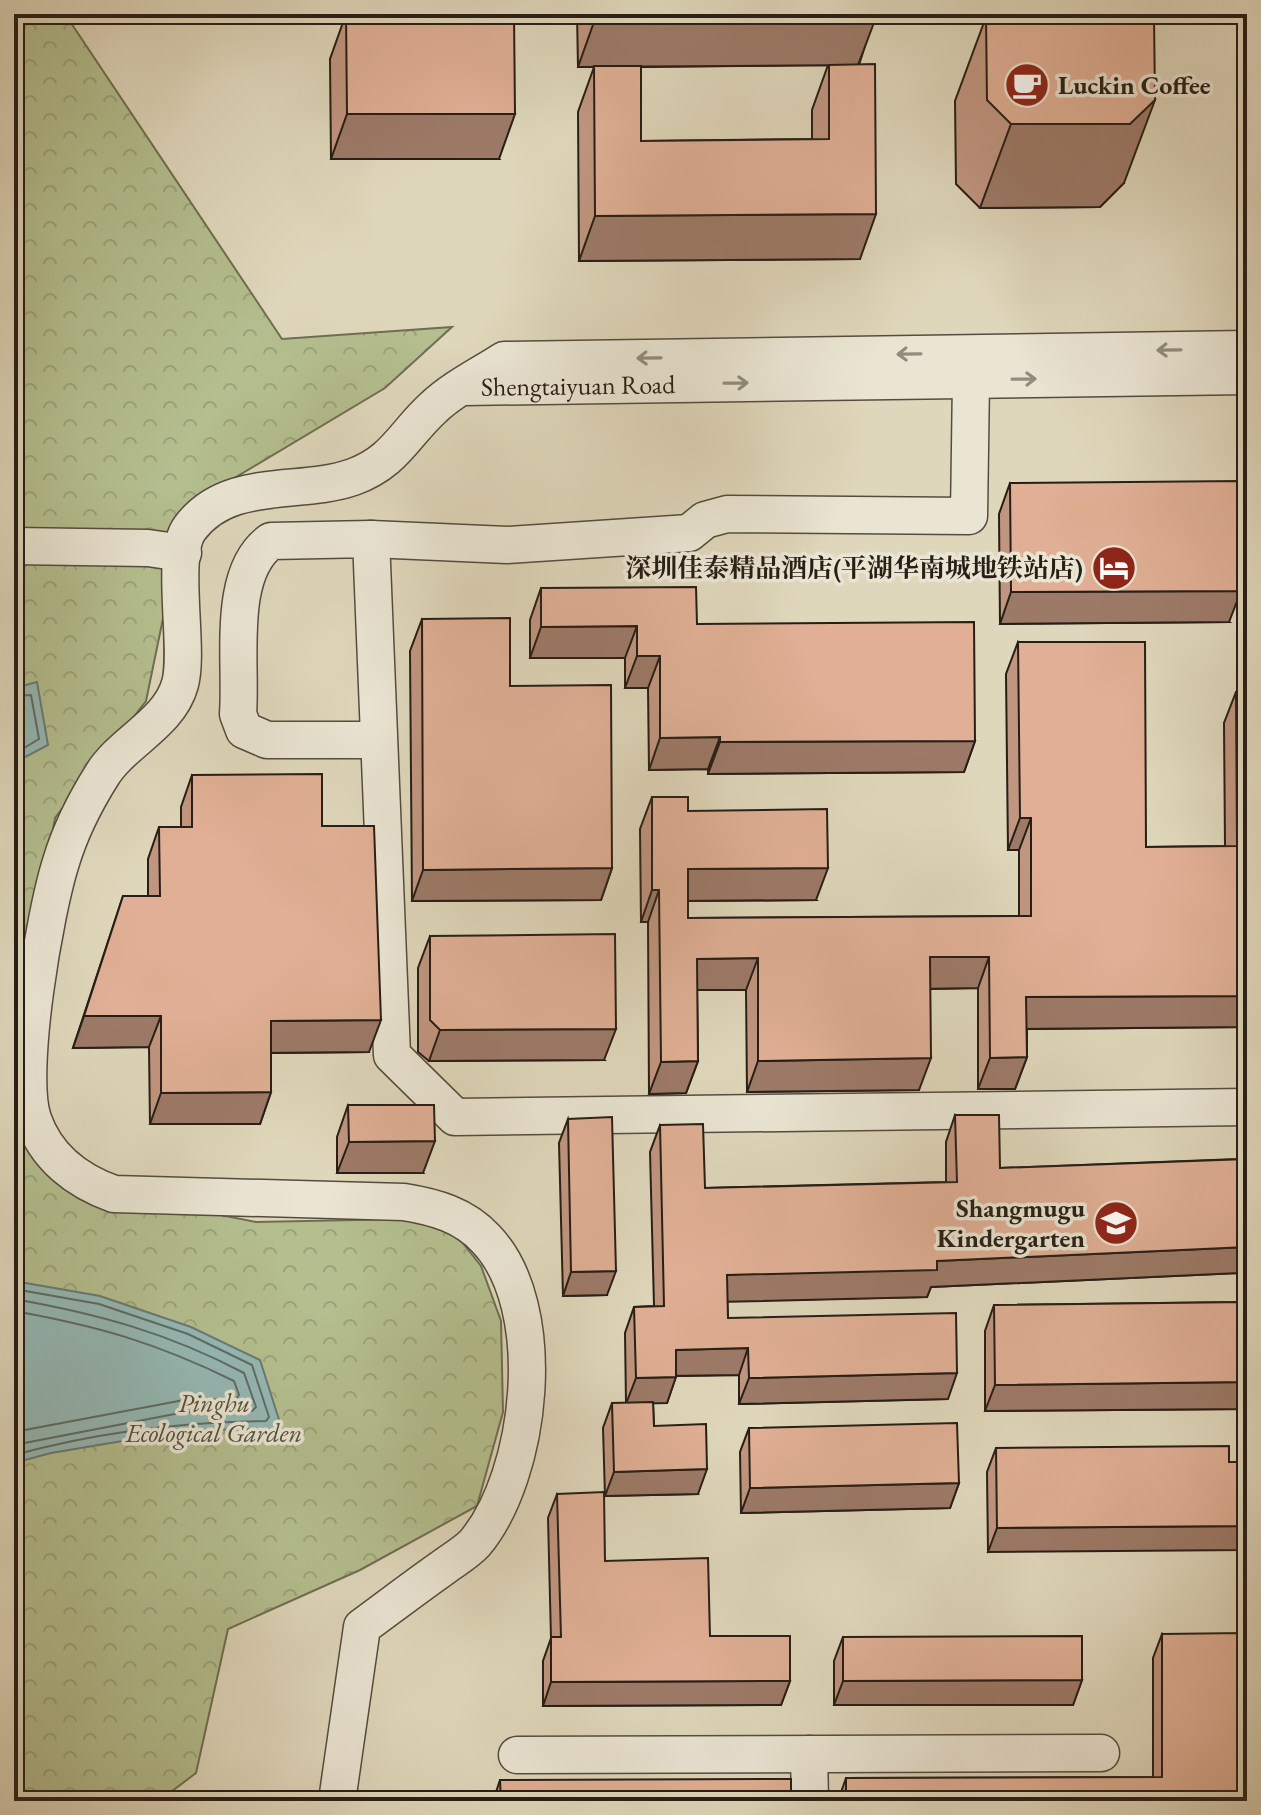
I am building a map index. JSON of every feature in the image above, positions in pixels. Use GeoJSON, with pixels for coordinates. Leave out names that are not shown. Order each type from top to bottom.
{"type":"FeatureCollection","features":[{"type":"Feature","properties":{"kind":"street","name":"Shengtaiyuan Road"},"geometry":{"type":"LineString","coordinates":[[462,387],[504,360],[1247,349]]}},
{"type":"Feature","properties":{"kind":"street","name":"Shengtaiyuan Road"},"geometry":{"type":"LineString","coordinates":[[462,387],[1247,376]]}},
{"type":"Feature","properties":{"kind":"street"},"geometry":{"type":"LineString","coordinates":[[378,740],[267,740],[244,730],[238,714],[245,571],[259,550],[271,541],[371,539],[507,545],[689,533],[705,520],[727,514],[969,516],[971,380]]}},
{"type":"Feature","properties":{"kind":"street"},"geometry":{"type":"LineString","coordinates":[[337,1801],[362,1627],[474,1544],[501,1498],[518,1449],[527,1397],[526,1344],[515,1292],[504,1264],[474,1229],[435,1207],[404,1202],[114,1194],[87,1183],[63,1166],[50,1151],[33,1119],[26,1084],[52,889],[73,830],[104,771],[158,720],[180,684],[183,553],[187,530],[205,512],[241,494],[325,485],[380,465],[404,444],[433,407],[462,387]]}},
{"type":"Feature","properties":{"kind":"street"},"geometry":{"type":"LineString","coordinates":[[371,539],[392,1055],[455,1117],[1247,1107]]}},
{"type":"Feature","properties":{"kind":"street"},"geometry":{"type":"LineString","coordinates":[[14,546],[148,548],[183,553]]}},
{"type":"Feature","properties":{"kind":"street"},"geometry":{"type":"LineString","coordinates":[[517,1755],[1101,1753]]}},
{"type":"Feature","properties":{"kind":"street"},"geometry":{"type":"LineString","coordinates":[[809,1754],[810,1801]]}},
{"type":"Feature","properties":{"kind":"green space"},"geometry":{"type":"Polygon","coordinates":[[[14,14],[65,14],[282,339],[452,327],[385,388],[186,507],[146,701],[55,818],[14,1055],[14,14]]]}},
{"type":"Feature","properties":{"kind":"green space","name":"Pinghu Ecological Garden"},"geometry":{"type":"Polygon","coordinates":[[[14,1109],[60,1183],[256,1222],[405,1219],[454,1232],[481,1266],[501,1321],[503,1412],[477,1506],[360,1570],[228,1629],[196,1773],[159,1801],[14,1801],[14,1109]]]}},
{"type":"Feature","properties":{"kind":"water"},"geometry":{"type":"Polygon","coordinates":[[[37,682],[48,745],[14,763],[14,688],[37,682]]]}},
{"type":"Feature","properties":{"kind":"water"},"geometry":{"type":"Polygon","coordinates":[[[14,1281],[100,1296],[191,1327],[260,1360],[282,1429],[188,1430],[51,1453],[14,1463],[14,1281]]]}},
{"type":"Feature","properties":{"kind":"building"},"geometry":{"type":"Polygon","coordinates":[[[346,14],[514,14],[515,114],[347,114],[346,14]]]}},
{"type":"Feature","properties":{"kind":"building"},"geometry":{"type":"Polygon","coordinates":[[[594,14],[875,14],[875,20],[594,22],[594,14]]]}},
{"type":"Feature","properties":{"kind":"building"},"geometry":{"type":"Polygon","coordinates":[[[989,14],[1152,14],[1155,100],[1130,124],[1011,124],[987,100],[986,17],[989,14]]]}},
{"type":"Feature","properties":{"kind":"building"},"geometry":{"type":"Polygon","coordinates":[[[875,64],[876,214],[595,216],[594,66],[641,66],[641,141],[829,139],[829,65],[875,64]]]}},
{"type":"Feature","properties":{"kind":"building"},"geometry":{"type":"Polygon","coordinates":[[[1240,481],[1241,591],[1011,592],[1010,483],[1240,481]]]}},
{"type":"Feature","properties":{"kind":"building"},"geometry":{"type":"Polygon","coordinates":[[[696,587],[697,624],[974,622],[975,741],[720,742],[720,737],[660,738],[660,656],[637,656],[637,626],[541,627],[541,588],[696,587]]]}},
{"type":"Feature","properties":{"kind":"building"},"geometry":{"type":"Polygon","coordinates":[[[510,618],[510,686],[611,685],[612,868],[423,870],[422,619],[510,618]]]}},
{"type":"Feature","properties":{"kind":"building"},"geometry":{"type":"Polygon","coordinates":[[[1018,642],[1145,642],[1146,847],[1237,846],[1236,692],[1247,691],[1247,873],[1243,873],[1243,914],[1247,914],[1247,996],[1026,997],[1027,1057],[990,1058],[989,957],[930,957],[931,1058],[758,1061],[758,958],[697,959],[698,1061],[661,1062],[659,890],[652,890],[652,797],[688,797],[688,811],[827,809],[828,868],[688,869],[688,918],[1031,916],[1031,818],[1020,818],[1018,642]]]}},
{"type":"Feature","properties":{"kind":"building"},"geometry":{"type":"Polygon","coordinates":[[[322,774],[322,826],[374,826],[381,1020],[271,1021],[271,1092],[161,1093],[161,1016],[84,1016],[123,896],[160,896],[159,827],[192,827],[192,775],[322,774]]]}},
{"type":"Feature","properties":{"kind":"building"},"geometry":{"type":"Polygon","coordinates":[[[615,934],[616,1029],[440,1030],[430,1020],[430,936],[615,934]]]}},
{"type":"Feature","properties":{"kind":"building"},"geometry":{"type":"Polygon","coordinates":[[[348,1105],[434,1105],[435,1141],[349,1142],[348,1105]]]}},
{"type":"Feature","properties":{"kind":"building"},"geometry":{"type":"Polygon","coordinates":[[[955,1115],[999,1115],[1000,1168],[1247,1159],[1247,1247],[937,1261],[937,1270],[727,1275],[728,1318],[956,1313],[957,1373],[749,1378],[748,1348],[676,1350],[676,1377],[636,1378],[634,1307],[664,1306],[660,1125],[703,1124],[705,1188],[957,1182],[955,1115]]]}},
{"type":"Feature","properties":{"kind":"building"},"geometry":{"type":"Polygon","coordinates":[[[612,1117],[616,1271],[571,1272],[568,1119],[612,1117]]]}},
{"type":"Feature","properties":{"kind":"building"},"geometry":{"type":"Polygon","coordinates":[[[1247,1302],[1247,1382],[995,1385],[994,1305],[1247,1302]]]}},
{"type":"Feature","properties":{"kind":"building"},"geometry":{"type":"Polygon","coordinates":[[[653,1402],[654,1426],[706,1424],[707,1469],[614,1472],[612,1403],[653,1402]]]}},
{"type":"Feature","properties":{"kind":"building"},"geometry":{"type":"Polygon","coordinates":[[[957,1423],[959,1483],[750,1488],[749,1428],[957,1423]]]}},
{"type":"Feature","properties":{"kind":"building"},"geometry":{"type":"Polygon","coordinates":[[[1229,1446],[1229,1462],[1247,1462],[1247,1526],[997,1528],[996,1448],[1229,1446]]]}},
{"type":"Feature","properties":{"kind":"building"},"geometry":{"type":"Polygon","coordinates":[[[604,1492],[605,1561],[708,1558],[710,1636],[790,1636],[790,1681],[551,1682],[551,1637],[561,1637],[557,1494],[604,1492]]]}},
{"type":"Feature","properties":{"kind":"building"},"geometry":{"type":"Polygon","coordinates":[[[1244,1633],[1244,1801],[846,1801],[846,1778],[1162,1777],[1162,1634],[1244,1633]]]}},
{"type":"Feature","properties":{"kind":"building"},"geometry":{"type":"Polygon","coordinates":[[[1082,1636],[1082,1680],[843,1681],[843,1637],[1082,1636]]]}},
{"type":"Feature","properties":{"kind":"building"},"geometry":{"type":"Polygon","coordinates":[[[791,1779],[791,1801],[501,1801],[500,1780],[791,1779]]]}},
{"type":"Feature","properties":{"kind":"place","name":"Luckin Coffee"},"geometry":{"type":"Point","coordinates":[1027,85]}},
{"type":"Feature","properties":{"kind":"place","name":"深圳佳泰精品酒店(平湖华南城地铁站店)"},"geometry":{"type":"Point","coordinates":[1114,568]}},
{"type":"Feature","properties":{"kind":"place","name":"Shangmugu Kindergarten"},"geometry":{"type":"Point","coordinates":[1116,1223]}}]}
